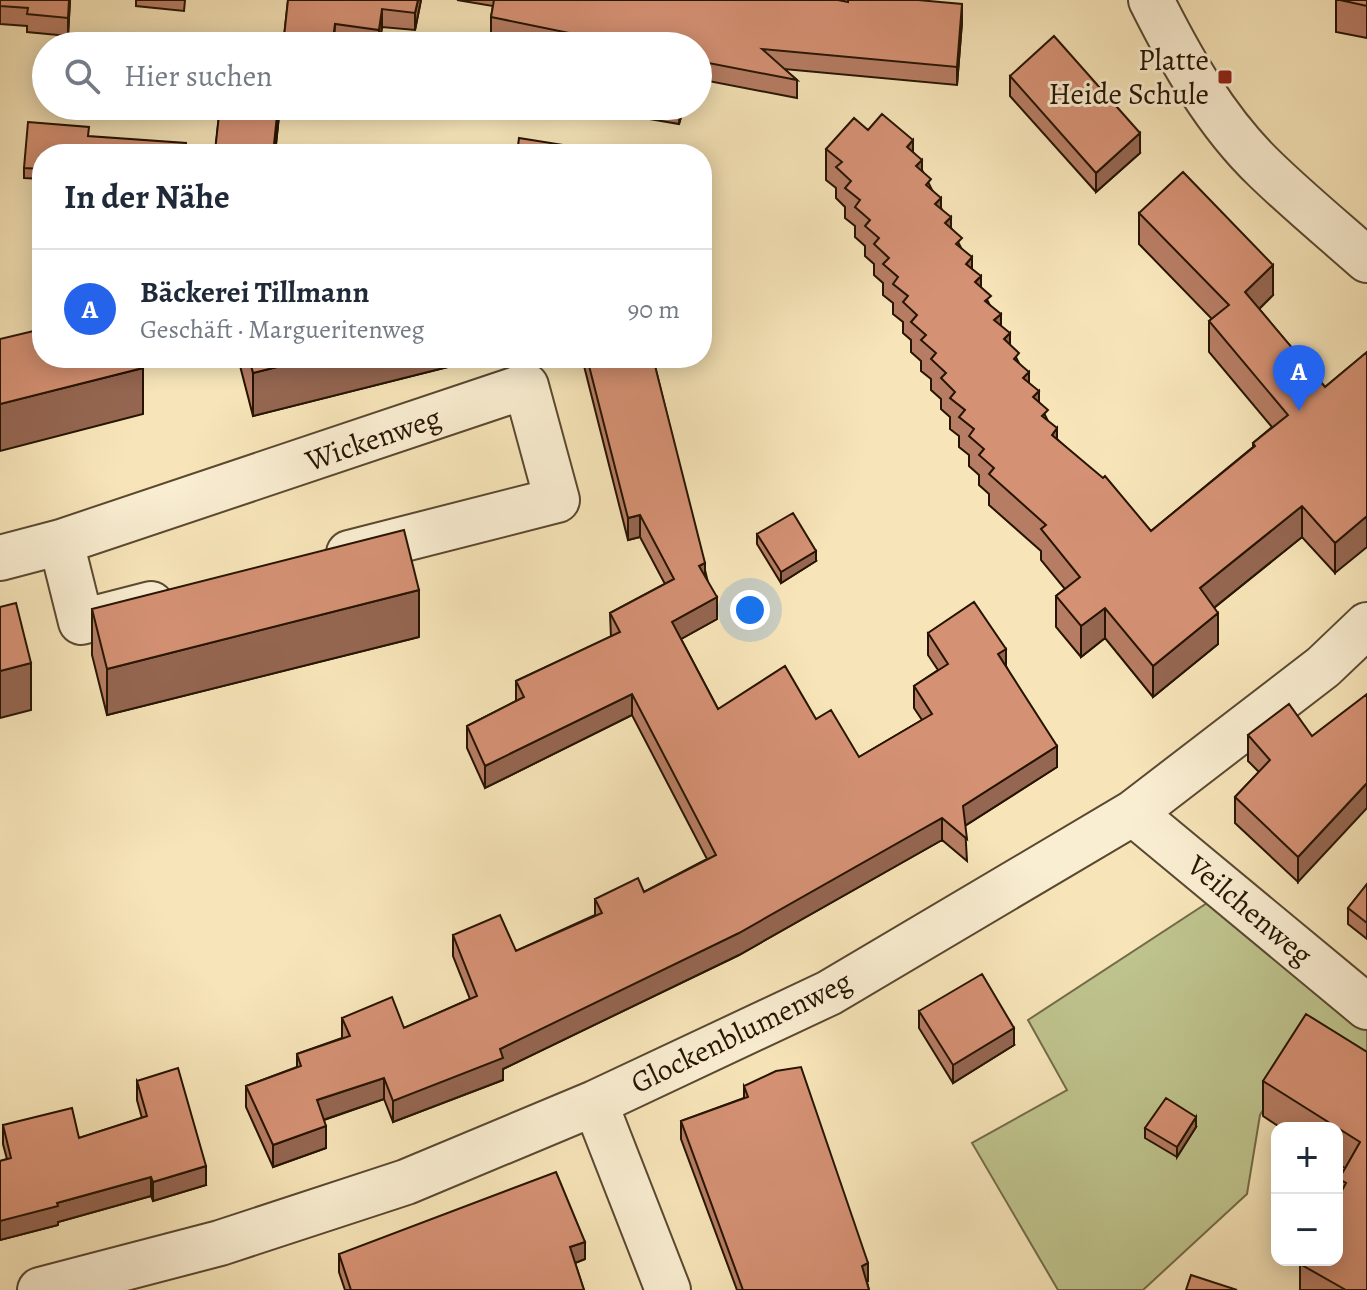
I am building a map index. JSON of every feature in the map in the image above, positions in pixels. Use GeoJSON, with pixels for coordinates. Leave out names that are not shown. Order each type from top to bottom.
{"type":"FeatureCollection","features":[{"type":"Feature","properties":{"kind":"street"},"geometry":{"type":"LineString","coordinates":[[1151,0],[1171,42],[1204,94],[1263,167],[1367,260]]}},
{"type":"Feature","properties":{"kind":"street","name":"Wickenweg"},"geometry":{"type":"LineString","coordinates":[[0,558],[61,542],[526,386],[557,500],[311,563]]}},
{"type":"Feature","properties":{"kind":"street"},"geometry":{"type":"LineString","coordinates":[[61,542],[81,622],[188,595]]}},
{"type":"Feature","properties":{"kind":"street","name":"Glockenblumenweg"},"geometry":{"type":"LineString","coordinates":[[40,1290],[220,1243],[406,1182],[595,1103],[829,993],[1133,813],[1323,667],[1367,625]]}},
{"type":"Feature","properties":{"kind":"street","name":"Veilchenweg"},"geometry":{"type":"LineString","coordinates":[[1133,813],[1367,1007]]}},
{"type":"Feature","properties":{"kind":"street"},"geometry":{"type":"LineString","coordinates":[[595,1103],[668,1290]]}},
{"type":"Feature","properties":{"kind":"green space"},"geometry":{"type":"Polygon","coordinates":[[[1227,890],[1367,1007],[1367,1088],[1304,1049],[1260,1115],[1247,1194],[1143,1290],[1058,1290],[972,1143],[1067,1090],[1028,1020],[1227,890]]]}},
{"type":"Feature","properties":{"kind":"building"},"geometry":{"type":"Polygon","coordinates":[[[0,0],[69,0],[68,18],[27,14],[28,8],[0,6],[0,0]]]}},
{"type":"Feature","properties":{"kind":"building"},"geometry":{"type":"Polygon","coordinates":[[[288,0],[418,0],[415,13],[382,9],[379,30],[335,24],[334,32],[285,32],[288,0]]]}},
{"type":"Feature","properties":{"kind":"building"},"geometry":{"type":"Polygon","coordinates":[[[494,0],[918,0],[962,4],[957,67],[762,49],[797,80],[712,64],[712,32],[564,32],[491,17],[494,0]]]}},
{"type":"Feature","properties":{"kind":"building"},"geometry":{"type":"Polygon","coordinates":[[[1340,0],[1367,0],[1367,6],[1340,0]]]}},
{"type":"Feature","properties":{"kind":"building"},"geometry":{"type":"Polygon","coordinates":[[[1054,36],[1140,133],[1096,173],[1010,76],[1054,36]]]}},
{"type":"Feature","properties":{"kind":"building"},"geometry":{"type":"Polygon","coordinates":[[[882,114],[913,140],[907,147],[922,160],[916,166],[931,179],[926,185],[941,198],[935,204],[951,217],[945,223],[962,238],[956,244],[972,257],[966,264],[981,276],[975,282],[991,296],[985,301],[1001,314],[994,320],[1010,333],[1004,339],[1019,353],[1014,359],[1029,372],[1023,378],[1039,391],[1033,397],[1048,410],[1042,416],[1057,428],[1052,435],[1103,478],[1105,476],[1151,531],[1288,415],[1209,321],[1229,305],[1139,213],[1183,172],[1273,265],[1245,292],[1325,387],[1367,352],[1367,516],[1335,543],[1302,506],[1200,588],[1218,613],[1153,666],[1105,608],[1081,626],[1056,596],[1080,577],[1041,529],[1046,525],[989,474],[994,468],[979,455],[984,449],[969,436],[974,429],[959,417],[965,410],[950,398],[955,392],[941,378],[946,373],[931,359],[936,353],[921,340],[926,335],[911,322],[917,315],[903,302],[908,296],[893,284],[898,277],[883,264],[889,258],[874,244],[879,238],[865,226],[870,220],[855,207],[860,200],[845,188],[851,181],[836,167],[842,162],[826,149],[854,118],[868,130],[882,114]]]}},
{"type":"Feature","properties":{"kind":"building"},"geometry":{"type":"Polygon","coordinates":[[[218,120],[277,120],[274,144],[216,144],[218,120]]]}},
{"type":"Feature","properties":{"kind":"building"},"geometry":{"type":"Polygon","coordinates":[[[28,122],[89,127],[88,136],[186,143],[32,144],[32,168],[24,168],[28,122]]]}},
{"type":"Feature","properties":{"kind":"building"},"geometry":{"type":"Polygon","coordinates":[[[519,138],[557,144],[518,144],[519,138]]]}},
{"type":"Feature","properties":{"kind":"building"},"geometry":{"type":"Polygon","coordinates":[[[32,331],[32,368],[143,368],[0,404],[0,339],[32,331]]]}},
{"type":"Feature","properties":{"kind":"building"},"geometry":{"type":"Polygon","coordinates":[[[252,368],[273,368],[253,373],[252,368]]]}},
{"type":"Feature","properties":{"kind":"building"},"geometry":{"type":"Polygon","coordinates":[[[590,368],[656,368],[705,563],[699,566],[717,597],[672,622],[718,709],[785,666],[816,719],[831,710],[859,757],[932,714],[914,686],[948,664],[928,633],[974,602],[1006,649],[998,654],[1057,746],[963,806],[967,839],[942,818],[739,933],[500,1049],[503,1058],[393,1101],[384,1078],[317,1100],[326,1126],[273,1145],[246,1086],[301,1066],[297,1054],[350,1036],[342,1018],[392,997],[404,1028],[477,996],[453,935],[500,915],[516,951],[602,913],[595,899],[638,878],[644,892],[716,855],[632,694],[485,766],[467,726],[524,697],[516,681],[620,632],[610,613],[674,579],[640,515],[628,518],[590,368]]]}},
{"type":"Feature","properties":{"kind":"building"},"geometry":{"type":"Polygon","coordinates":[[[793,513],[816,551],[781,572],[757,534],[793,513]]]}},
{"type":"Feature","properties":{"kind":"building"},"geometry":{"type":"Polygon","coordinates":[[[404,530],[419,590],[107,669],[92,609],[404,530]]]}},
{"type":"Feature","properties":{"kind":"building"},"geometry":{"type":"Polygon","coordinates":[[[16,603],[31,663],[0,671],[0,607],[16,603]]]}},
{"type":"Feature","properties":{"kind":"building"},"geometry":{"type":"Polygon","coordinates":[[[1367,694],[1367,783],[1298,857],[1235,797],[1270,760],[1248,735],[1289,704],[1312,736],[1367,694]]]}},
{"type":"Feature","properties":{"kind":"building"},"geometry":{"type":"Polygon","coordinates":[[[1367,884],[1367,923],[1348,908],[1367,884]]]}},
{"type":"Feature","properties":{"kind":"building"},"geometry":{"type":"Polygon","coordinates":[[[982,974],[1014,1028],[953,1065],[919,1011],[982,974]]]}},
{"type":"Feature","properties":{"kind":"building"},"geometry":{"type":"Polygon","coordinates":[[[1306,1014],[1367,1052],[1367,1290],[1346,1290],[1304,1266],[1343,1266],[1343,1189],[1346,1183],[1343,1181],[1343,1172],[1360,1142],[1343,1131],[1343,1122],[1328,1122],[1263,1081],[1306,1014]]]}},
{"type":"Feature","properties":{"kind":"building"},"geometry":{"type":"Polygon","coordinates":[[[801,1067],[868,1263],[862,1266],[869,1290],[743,1290],[681,1121],[748,1097],[744,1086],[776,1071],[801,1067]]]}},
{"type":"Feature","properties":{"kind":"building"},"geometry":{"type":"Polygon","coordinates":[[[178,1068],[206,1166],[153,1182],[151,1177],[0,1221],[0,1161],[11,1158],[3,1125],[72,1108],[79,1138],[147,1116],[137,1081],[178,1068]]]}},
{"type":"Feature","properties":{"kind":"building"},"geometry":{"type":"Polygon","coordinates":[[[1166,1098],[1196,1117],[1177,1147],[1145,1128],[1166,1098]]]}},
{"type":"Feature","properties":{"kind":"building"},"geometry":{"type":"Polygon","coordinates":[[[556,1172],[585,1242],[570,1247],[584,1290],[351,1290],[339,1254],[556,1172]]]}},
{"type":"Feature","properties":{"kind":"building"},"geometry":{"type":"Polygon","coordinates":[[[1191,1275],[1237,1290],[1186,1290],[1191,1275]]]}},
{"type":"Feature","properties":{"kind":"place","name":"Platte Heide Schule"},"geometry":{"type":"Point","coordinates":[1225,77]}},
{"type":"Feature","properties":{"kind":"place","name":"Bäckerei Tillmann"},"geometry":{"type":"Point","coordinates":[1299,411]}}]}
